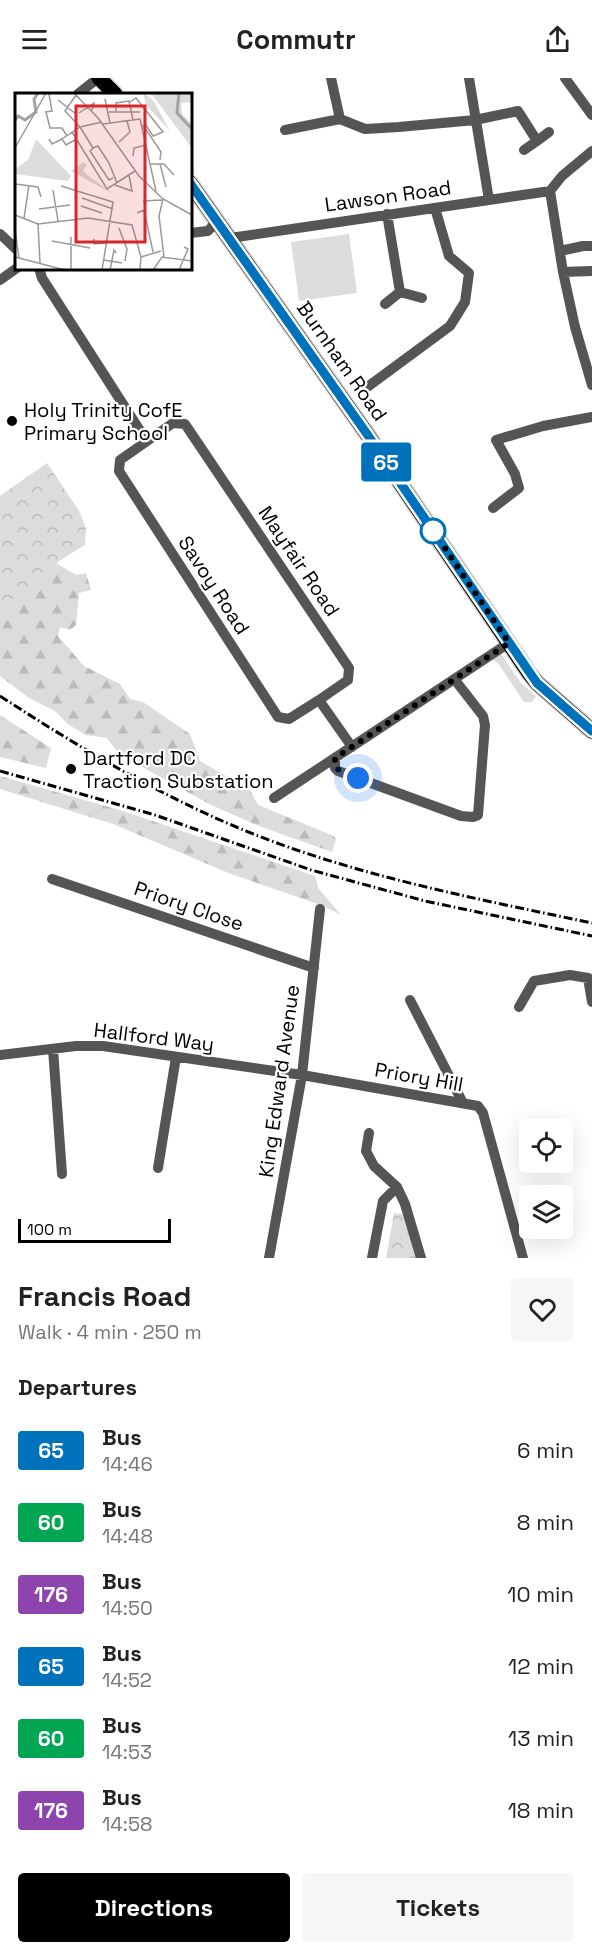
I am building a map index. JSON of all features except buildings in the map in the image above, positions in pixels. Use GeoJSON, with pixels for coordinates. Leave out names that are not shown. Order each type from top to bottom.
{"type":"FeatureCollection","features":[{"type":"Feature","properties":{"kind":"main road"},"geometry":{"type":"LineString","coordinates":[[99,78],[114,93]]}},
{"type":"Feature","properties":{"kind":"main road","name":"Burnham Road"},"geometry":{"type":"LineString","coordinates":[[192,186],[537,683],[592,731]]}},
{"type":"Feature","properties":{"kind":"street"},"geometry":{"type":"LineString","coordinates":[[79,93],[99,78]]}},
{"type":"Feature","properties":{"kind":"street"},"geometry":{"type":"LineString","coordinates":[[331,78],[340,119]]}},
{"type":"Feature","properties":{"kind":"street"},"geometry":{"type":"LineString","coordinates":[[469,78],[489,200]]}},
{"type":"Feature","properties":{"kind":"street"},"geometry":{"type":"LineString","coordinates":[[565,78],[592,114]]}},
{"type":"Feature","properties":{"kind":"street"},"geometry":{"type":"LineString","coordinates":[[285,130],[340,119],[365,129],[475,120],[518,111],[537,141]]}},
{"type":"Feature","properties":{"kind":"street"},"geometry":{"type":"LineString","coordinates":[[524,150],[549,132]]}},
{"type":"Feature","properties":{"kind":"street"},"geometry":{"type":"LineString","coordinates":[[592,151],[562,176],[550,191],[563,272],[575,327],[592,385]]}},
{"type":"Feature","properties":{"kind":"street","name":"Lawson Road"},"geometry":{"type":"LineString","coordinates":[[230,238],[550,191]]}},
{"type":"Feature","properties":{"kind":"street"},"geometry":{"type":"LineString","coordinates":[[366,388],[450,326],[465,302],[469,273],[449,256],[435,208]]}},
{"type":"Feature","properties":{"kind":"street"},"geometry":{"type":"LineString","coordinates":[[387,214],[400,292]]}},
{"type":"Feature","properties":{"kind":"street"},"geometry":{"type":"LineString","coordinates":[[192,233],[208,231],[218,220]]}},
{"type":"Feature","properties":{"kind":"street"},"geometry":{"type":"LineString","coordinates":[[560,251],[592,246]]}},
{"type":"Feature","properties":{"kind":"street"},"geometry":{"type":"LineString","coordinates":[[0,280],[15,269]]}},
{"type":"Feature","properties":{"kind":"street"},"geometry":{"type":"LineString","coordinates":[[40,270],[42,278],[146,440]]}},
{"type":"Feature","properties":{"kind":"street"},"geometry":{"type":"LineString","coordinates":[[563,272],[592,271]]}},
{"type":"Feature","properties":{"kind":"street"},"geometry":{"type":"LineString","coordinates":[[400,292],[422,298]]}},
{"type":"Feature","properties":{"kind":"street"},"geometry":{"type":"LineString","coordinates":[[385,304],[400,292]]}},
{"type":"Feature","properties":{"kind":"street"},"geometry":{"type":"LineString","coordinates":[[493,508],[519,488],[496,440],[543,426],[592,417]]}},
{"type":"Feature","properties":{"kind":"street","name":"Mayfair Road"},"geometry":{"type":"LineString","coordinates":[[146,440],[173,423],[185,424],[350,668],[348,680],[320,700]]}},
{"type":"Feature","properties":{"kind":"street","name":"Savoy Road"},"geometry":{"type":"LineString","coordinates":[[146,440],[120,460],[119,471],[278,717],[289,719],[320,700]]}},
{"type":"Feature","properties":{"kind":"street"},"geometry":{"type":"LineString","coordinates":[[274,798],[509,643]]}},
{"type":"Feature","properties":{"kind":"street"},"geometry":{"type":"LineString","coordinates":[[335,758],[335,768],[338,771],[461,816],[478,815],[485,725],[483,716],[454,680]]}},
{"type":"Feature","properties":{"kind":"street"},"geometry":{"type":"LineString","coordinates":[[320,700],[352,747]]}},
{"type":"Feature","properties":{"kind":"street","name":"Priory Close"},"geometry":{"type":"LineString","coordinates":[[52,879],[314,968]]}},
{"type":"Feature","properties":{"kind":"street","name":"King Edward Avenue"},"geometry":{"type":"LineString","coordinates":[[269,1258],[303,1075],[320,909]]}},
{"type":"Feature","properties":{"kind":"street"},"geometry":{"type":"LineString","coordinates":[[519,1006],[534,981],[570,975],[588,978],[592,1002]]}},
{"type":"Feature","properties":{"kind":"street"},"geometry":{"type":"LineString","coordinates":[[410,1000],[463,1103]]}},
{"type":"Feature","properties":{"kind":"street","name":"Hallford Way"},"geometry":{"type":"LineString","coordinates":[[0,1055],[103,1046],[303,1075]]}},
{"type":"Feature","properties":{"kind":"street"},"geometry":{"type":"LineString","coordinates":[[53,1049],[62,1174]]}},
{"type":"Feature","properties":{"kind":"street"},"geometry":{"type":"LineString","coordinates":[[158,1168],[176,1057]]}},
{"type":"Feature","properties":{"kind":"street","name":"Priory Hill"},"geometry":{"type":"LineString","coordinates":[[303,1075],[478,1106],[483,1113],[523,1258]]}},
{"type":"Feature","properties":{"kind":"street"},"geometry":{"type":"LineString","coordinates":[[369,1133],[366,1151],[374,1166],[397,1187],[405,1204],[421,1258]]}},
{"type":"Feature","properties":{"kind":"street"},"geometry":{"type":"LineString","coordinates":[[372,1258],[383,1202],[397,1187]]}},
{"type":"Feature","properties":{"kind":"green space"},"geometry":{"type":"Polygon","coordinates":[[[349,234],[357,293],[299,301],[291,242],[349,234]]]}},
{"type":"Feature","properties":{"kind":"green space"},"geometry":{"type":"Polygon","coordinates":[[[47,463],[79,511],[86,528],[85,545],[62,559],[0,608],[0,496],[47,463]]]}},
{"type":"Feature","properties":{"kind":"green space"},"geometry":{"type":"Polygon","coordinates":[[[56,563],[76,575],[86,573],[91,590],[79,593],[76,625],[70,630],[60,627],[58,636],[84,666],[120,684],[130,699],[143,702],[190,734],[200,761],[250,790],[258,805],[334,836],[336,839],[332,852],[259,826],[209,804],[119,754],[107,738],[86,735],[69,725],[55,711],[29,698],[0,676],[0,608],[56,563]]]}},
{"type":"Feature","properties":{"kind":"green space"},"geometry":{"type":"Polygon","coordinates":[[[501,654],[521,683],[536,696],[532,702],[524,702],[498,663],[491,659],[501,654]]]}},
{"type":"Feature","properties":{"kind":"green space"},"geometry":{"type":"Polygon","coordinates":[[[0,715],[51,748],[46,768],[0,757],[0,715]]]}},
{"type":"Feature","properties":{"kind":"green space"},"geometry":{"type":"Polygon","coordinates":[[[0,776],[123,811],[315,876],[318,888],[341,915],[321,905],[231,874],[113,824],[0,789],[0,776]]]}},
{"type":"Feature","properties":{"kind":"green space"},"geometry":{"type":"Polygon","coordinates":[[[394,1213],[406,1215],[418,1258],[386,1258],[394,1213]]]}},
{"type":"Feature","properties":{"kind":"railway"},"geometry":{"type":"LineString","coordinates":[[0,696],[128,774],[209,815],[255,835],[349,867],[398,880],[592,923]]}},
{"type":"Feature","properties":{"kind":"railway"},"geometry":{"type":"LineString","coordinates":[[0,771],[155,815],[311,870],[425,901],[592,936]]}},
{"type":"Feature","properties":{"kind":"bus line","name":"65"},"geometry":{"type":"LineString","coordinates":[[192,186],[367,434],[537,683],[592,731]]}},
{"type":"Feature","properties":{"kind":"place","name":"Holy Trinity CofE Primary School"},"geometry":{"type":"Point","coordinates":[12,421]}},
{"type":"Feature","properties":{"kind":"place","name":"Dartford DC Traction Substation"},"geometry":{"type":"Point","coordinates":[71,769]}},
{"type":"Feature","properties":{"kind":"route"},"geometry":{"type":"LineString","coordinates":[[358,778],[338,771],[335,768],[335,758],[509,643],[432,529],[433,531]]}}]}
